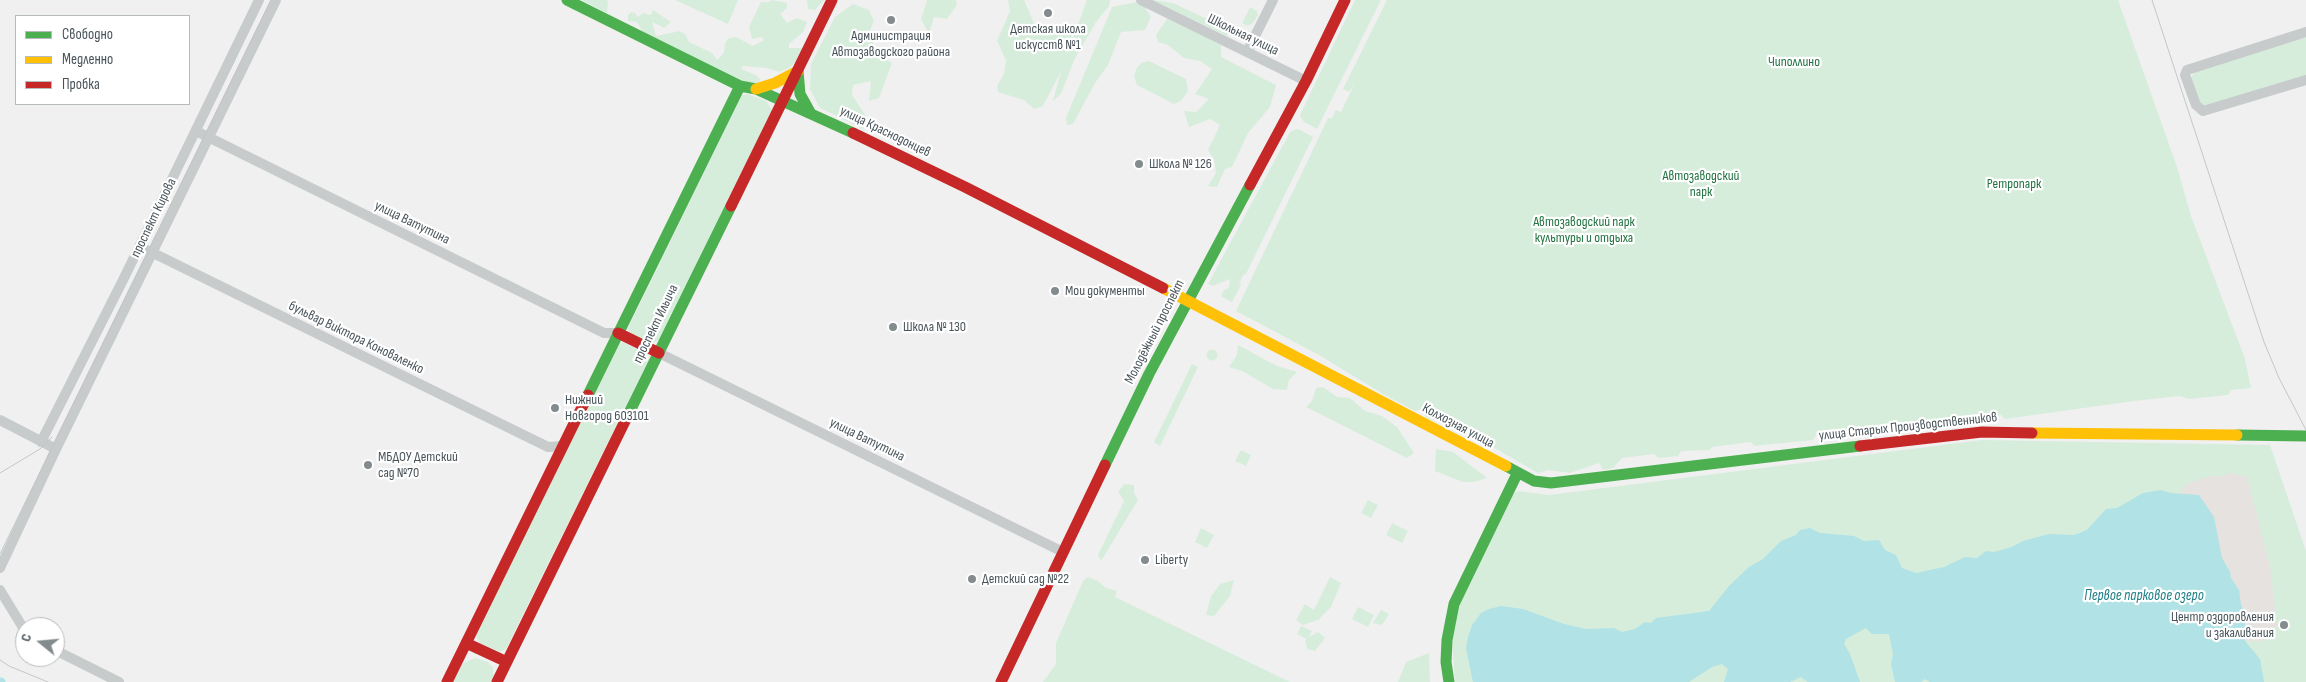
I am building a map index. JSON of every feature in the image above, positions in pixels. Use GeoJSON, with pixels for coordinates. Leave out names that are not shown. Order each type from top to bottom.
{"type":"FeatureCollection","features":[{"type":"Feature","properties":{"kind":"street","name":"проспект Кирова"},"geometry":{"type":"LineString","coordinates":[[41,442],[140,246],[259,0]]}},
{"type":"Feature","properties":{"kind":"street","name":"проспект Кирова"},"geometry":{"type":"LineString","coordinates":[[0,568],[56,449],[276,0]]}},
{"type":"Feature","properties":{"kind":"street","name":"улица Краснодонцев"},"geometry":{"type":"LineString","coordinates":[[567,0],[740,86],[756,89],[810,112],[964,187],[1187,300]]}},
{"type":"Feature","properties":{"kind":"street","name":"проспект Ильича"},"geometry":{"type":"LineString","coordinates":[[497,682],[832,0]]}},
{"type":"Feature","properties":{"kind":"street","name":"Школьная улица"},"geometry":{"type":"LineString","coordinates":[[1141,0],[1306,81]]}},
{"type":"Feature","properties":{"kind":"street"},"geometry":{"type":"LineString","coordinates":[[1247,52],[1273,0]]}},
{"type":"Feature","properties":{"kind":"street","name":"Молодёжный проспект"},"geometry":{"type":"LineString","coordinates":[[1001,682],[1187,300],[1306,81],[1345,0]]}},
{"type":"Feature","properties":{"kind":"street"},"geometry":{"type":"LineString","coordinates":[[2306,32],[2187,70],[2185,75],[2196,105],[2203,111],[2306,80]]}},
{"type":"Feature","properties":{"kind":"street"},"geometry":{"type":"LineString","coordinates":[[756,89],[775,83],[798,71],[800,94],[810,112]]}},
{"type":"Feature","properties":{"kind":"street"},"geometry":{"type":"LineString","coordinates":[[447,682],[740,86]]}},
{"type":"Feature","properties":{"kind":"street","name":"улица Ватутина"},"geometry":{"type":"LineString","coordinates":[[196,131],[604,333],[618,333]]}},
{"type":"Feature","properties":{"kind":"street","name":"бульвар Виктора Коноваленко"},"geometry":{"type":"LineString","coordinates":[[140,246],[548,447],[563,446]]}},
{"type":"Feature","properties":{"kind":"street","name":"Колхозная улица"},"geometry":{"type":"LineString","coordinates":[[1187,300],[1517,474]]}},
{"type":"Feature","properties":{"kind":"street"},"geometry":{"type":"LineString","coordinates":[[618,333],[659,353]]}},
{"type":"Feature","properties":{"kind":"street","name":"улица Ватутина"},"geometry":{"type":"LineString","coordinates":[[659,353],[1063,552]]}},
{"type":"Feature","properties":{"kind":"street"},"geometry":{"type":"LineString","coordinates":[[0,420],[56,449]]}},
{"type":"Feature","properties":{"kind":"street","name":"улица Старых Производственников"},"geometry":{"type":"LineString","coordinates":[[1517,474],[1534,481],[1551,482],[1982,432],[2306,436]]}},
{"type":"Feature","properties":{"kind":"street"},"geometry":{"type":"LineString","coordinates":[[1449,682],[1446,662],[1447,640],[1454,604],[1517,474]]}},
{"type":"Feature","properties":{"kind":"street"},"geometry":{"type":"LineString","coordinates":[[0,590],[16,617]]}},
{"type":"Feature","properties":{"kind":"street"},"geometry":{"type":"LineString","coordinates":[[466,643],[507,662]]}},
{"type":"Feature","properties":{"kind":"street"},"geometry":{"type":"LineString","coordinates":[[65,655],[118,682]]}},
{"type":"Feature","properties":{"kind":"green space"},"geometry":{"type":"Polygon","coordinates":[[[581,0],[608,1],[607,13],[581,0]]]}},
{"type":"Feature","properties":{"kind":"green space"},"geometry":{"type":"Polygon","coordinates":[[[675,0],[738,0],[728,24],[675,0]]]}},
{"type":"Feature","properties":{"kind":"green space"},"geometry":{"type":"Polygon","coordinates":[[[772,0],[787,3],[787,8],[780,14],[787,23],[797,18],[807,22],[803,32],[789,44],[789,48],[803,48],[799,58],[789,68],[779,72],[767,68],[743,66],[741,69],[756,75],[760,79],[759,84],[750,86],[644,34],[637,22],[628,21],[628,15],[631,12],[635,13],[638,17],[643,13],[651,15],[653,10],[671,22],[664,28],[652,22],[656,36],[680,31],[685,34],[689,42],[712,53],[717,60],[724,53],[725,43],[729,38],[736,37],[753,46],[764,40],[762,37],[752,39],[749,27],[761,2],[772,0]]]}},
{"type":"Feature","properties":{"kind":"green space"},"geometry":{"type":"Polygon","coordinates":[[[807,0],[824,0],[815,10],[808,9],[807,0]]]}},
{"type":"Feature","properties":{"kind":"green space"},"geometry":{"type":"Polygon","coordinates":[[[927,0],[956,0],[957,5],[947,19],[934,17],[929,34],[921,19],[927,0]]]}},
{"type":"Feature","properties":{"kind":"green space"},"geometry":{"type":"Polygon","coordinates":[[[1008,0],[1024,0],[1036,28],[1073,31],[1066,57],[1087,0],[1110,0],[1109,6],[1096,22],[1074,60],[1061,94],[1053,101],[1061,71],[1043,106],[1034,109],[1024,100],[998,92],[997,86],[1004,74],[1006,60],[997,41],[1010,11],[1008,0]]]}},
{"type":"Feature","properties":{"kind":"green space"},"geometry":{"type":"Polygon","coordinates":[[[1152,0],[1173,3],[1220,25],[1224,24],[1232,28],[1227,36],[1152,0]]]}},
{"type":"Feature","properties":{"kind":"green space"},"geometry":{"type":"Polygon","coordinates":[[[1355,0],[1381,0],[1317,129],[1304,122],[1300,116],[1355,0]]]}},
{"type":"Feature","properties":{"kind":"green space","name":"Автозаводский парк"},"geometry":{"type":"Polygon","coordinates":[[[1387,0],[2118,0],[2177,167],[2191,216],[2245,359],[2251,388],[2231,390],[2228,395],[2189,399],[2180,396],[2005,419],[2001,415],[1865,433],[1816,435],[1813,440],[1754,446],[1751,442],[1712,447],[1710,450],[1681,451],[1678,456],[1658,458],[1654,454],[1622,458],[1613,468],[1603,470],[1599,463],[1570,473],[1548,470],[1538,473],[1484,442],[1477,442],[1459,434],[1456,426],[1426,418],[1422,409],[1415,411],[1319,355],[1236,311],[1328,118],[1332,118],[1336,110],[1341,112],[1342,110],[1354,85],[1349,92],[1343,89],[1387,0]]]}},
{"type":"Feature","properties":{"kind":"green space"},"geometry":{"type":"Polygon","coordinates":[[[1141,1],[1151,17],[1145,30],[1121,32],[1108,65],[1095,83],[1073,124],[1067,125],[1066,118],[1112,7],[1141,1]]]}},
{"type":"Feature","properties":{"kind":"green space"},"geometry":{"type":"Polygon","coordinates":[[[853,4],[869,10],[874,21],[869,33],[877,54],[892,63],[879,98],[869,101],[871,81],[853,85],[852,95],[866,116],[864,129],[820,108],[810,89],[811,64],[835,17],[853,4]]]}},
{"type":"Feature","properties":{"kind":"green space"},"geometry":{"type":"Polygon","coordinates":[[[1250,7],[1257,11],[1258,15],[1253,23],[1247,26],[1242,23],[1250,7]]]}},
{"type":"Feature","properties":{"kind":"green space"},"geometry":{"type":"Polygon","coordinates":[[[1169,16],[1221,45],[1221,57],[1276,85],[1270,107],[1248,133],[1232,167],[1225,169],[1217,187],[1208,186],[1216,173],[1214,159],[1208,150],[1220,125],[1210,119],[1189,127],[1184,111],[1196,112],[1209,99],[1195,94],[1212,69],[1200,61],[1184,58],[1168,45],[1158,42],[1156,35],[1169,16]]]}},
{"type":"Feature","properties":{"kind":"green space"},"geometry":{"type":"Polygon","coordinates":[[[2306,34],[2306,75],[2208,107],[2199,103],[2190,79],[2196,70],[2306,34]]]}},
{"type":"Feature","properties":{"kind":"green space"},"geometry":{"type":"Polygon","coordinates":[[[1149,61],[1186,79],[1188,91],[1181,101],[1174,104],[1137,85],[1134,77],[1136,69],[1141,63],[1149,61]]]}},
{"type":"Feature","properties":{"kind":"green space"},"geometry":{"type":"Polygon","coordinates":[[[747,94],[766,101],[772,110],[659,340],[651,344],[629,332],[628,328],[742,95],[747,94]]]}},
{"type":"Feature","properties":{"kind":"green space"},"geometry":{"type":"Polygon","coordinates":[[[1298,129],[1313,137],[1246,274],[1243,275],[1239,284],[1242,283],[1232,302],[1221,296],[1224,290],[1229,288],[1230,279],[1213,286],[1208,284],[1289,134],[1291,131],[1298,129]]]}},
{"type":"Feature","properties":{"kind":"green space"},"geometry":{"type":"Polygon","coordinates":[[[623,342],[644,353],[649,359],[506,649],[500,652],[481,644],[477,639],[476,631],[619,344],[623,342]]]}},
{"type":"Feature","properties":{"kind":"green space"},"geometry":{"type":"Polygon","coordinates":[[[1238,345],[1277,366],[1297,372],[1289,380],[1287,390],[1273,389],[1242,371],[1229,367],[1237,355],[1238,345]]]}},
{"type":"Feature","properties":{"kind":"green space"},"geometry":{"type":"Polygon","coordinates":[[[1210,350],[1214,350],[1217,355],[1216,359],[1210,360],[1207,357],[1207,353],[1210,350]]]}},
{"type":"Feature","properties":{"kind":"green space"},"geometry":{"type":"Polygon","coordinates":[[[1192,364],[1198,367],[1160,446],[1154,442],[1192,364]]]}},
{"type":"Feature","properties":{"kind":"green space"},"geometry":{"type":"Polygon","coordinates":[[[1323,387],[1337,397],[1350,398],[1365,411],[1382,416],[1397,427],[1414,453],[1407,458],[1306,407],[1312,401],[1316,388],[1323,387]]]}},
{"type":"Feature","properties":{"kind":"green space"},"geometry":{"type":"Polygon","coordinates":[[[1982,440],[2270,445],[2306,551],[2306,682],[1455,682],[1452,642],[1458,608],[1514,493],[1518,491],[1549,495],[1982,440]]]}},
{"type":"Feature","properties":{"kind":"green space"},"geometry":{"type":"Polygon","coordinates":[[[1436,449],[1453,452],[1487,478],[1474,482],[1463,482],[1435,471],[1436,449]]]}},
{"type":"Feature","properties":{"kind":"green space"},"geometry":{"type":"Polygon","coordinates":[[[1241,450],[1251,455],[1246,466],[1235,461],[1241,450]]]}},
{"type":"Feature","properties":{"kind":"green space"},"geometry":{"type":"Polygon","coordinates":[[[1124,484],[1134,485],[1134,493],[1138,500],[1101,561],[1098,555],[1124,501],[1118,492],[1124,484]]]}},
{"type":"Feature","properties":{"kind":"green space"},"geometry":{"type":"Polygon","coordinates":[[[1368,500],[1378,505],[1371,518],[1361,513],[1368,500]]]}},
{"type":"Feature","properties":{"kind":"green space"},"geometry":{"type":"Polygon","coordinates":[[[1392,523],[1408,531],[1402,543],[1386,535],[1392,523]]]}},
{"type":"Feature","properties":{"kind":"green space"},"geometry":{"type":"Polygon","coordinates":[[[1201,528],[1214,535],[1207,548],[1195,542],[1201,528]]]}},
{"type":"Feature","properties":{"kind":"green space"},"geometry":{"type":"Polygon","coordinates":[[[1088,577],[1098,581],[1106,588],[1117,591],[1115,597],[1290,682],[1043,682],[1056,664],[1056,643],[1083,581],[1088,577]]]}},
{"type":"Feature","properties":{"kind":"green space"},"geometry":{"type":"Polygon","coordinates":[[[1330,577],[1341,583],[1331,607],[1318,620],[1303,625],[1296,620],[1305,604],[1314,610],[1330,577]]]}},
{"type":"Feature","properties":{"kind":"green space"},"geometry":{"type":"Polygon","coordinates":[[[1234,580],[1230,596],[1214,616],[1206,615],[1211,596],[1220,584],[1234,580]]]}},
{"type":"Feature","properties":{"kind":"green space"},"geometry":{"type":"Polygon","coordinates":[[[1358,607],[1374,615],[1368,627],[1352,619],[1358,607]]]}},
{"type":"Feature","properties":{"kind":"green space"},"geometry":{"type":"Polygon","coordinates":[[[1381,610],[1389,614],[1382,625],[1373,623],[1381,610]]]}},
{"type":"Feature","properties":{"kind":"green space"},"geometry":{"type":"Polygon","coordinates":[[[1301,626],[1312,631],[1309,637],[1318,632],[1325,638],[1315,651],[1307,649],[1305,640],[1307,639],[1297,634],[1301,626]]]}},
{"type":"Feature","properties":{"kind":"green space"},"geometry":{"type":"Polygon","coordinates":[[[1429,653],[1430,682],[1398,682],[1406,662],[1429,653]]]}},
{"type":"Feature","properties":{"kind":"green space"},"geometry":{"type":"Polygon","coordinates":[[[475,658],[488,662],[493,668],[494,682],[452,682],[463,663],[475,658]]]}},
{"type":"Feature","properties":{"kind":"sand"},"geometry":{"type":"Polygon","coordinates":[[[2230,473],[2247,477],[2270,566],[2277,625],[2271,637],[2259,642],[2245,641],[2245,612],[2241,605],[2239,590],[2222,558],[2214,517],[2180,493],[2186,484],[2210,476],[2221,476],[2230,473]]]}},
{"type":"Feature","properties":{"kind":"water","name":"Первое парковое озеро"},"geometry":{"type":"Polygon","coordinates":[[[2161,490],[2171,493],[2199,495],[2214,517],[2222,558],[2239,590],[2241,605],[2245,612],[2245,641],[2260,659],[2264,682],[1930,682],[1925,679],[1921,682],[1895,682],[1891,664],[1893,654],[1889,634],[1872,634],[1866,628],[1846,639],[1844,644],[1850,654],[1860,682],[1808,682],[1801,677],[1790,682],[1724,682],[1728,669],[1722,664],[1712,667],[1689,682],[1473,682],[1466,648],[1468,637],[1472,625],[1481,613],[1489,609],[1501,606],[1523,609],[1564,624],[1586,629],[1614,628],[1622,632],[1635,629],[1645,622],[1651,623],[1656,618],[1709,611],[1729,586],[1749,567],[1763,559],[1781,541],[1796,535],[1800,530],[1810,528],[1820,533],[1854,536],[1864,541],[1879,540],[1885,550],[1896,555],[1902,568],[1916,573],[1944,567],[1965,557],[1977,558],[1986,551],[1994,552],[2049,534],[2074,535],[2087,530],[2106,509],[2117,508],[2143,493],[2161,490]]]}},
{"type":"Feature","properties":{"kind":"tram line"},"geometry":{"type":"LineString","coordinates":[[0,554],[271,0]]}},
{"type":"Feature","properties":{"kind":"tram line"},"geometry":{"type":"LineString","coordinates":[[2152,0],[2264,342],[2279,378],[2306,430]]}},
{"type":"Feature","properties":{"kind":"tram line"},"geometry":{"type":"LineString","coordinates":[[0,473],[40,449],[52,437]]}},
{"type":"Feature","properties":{"kind":"tram line"},"geometry":{"type":"LineString","coordinates":[[0,660],[9,666],[48,682]]}},
{"type":"Feature","properties":{"kind":"traffic: fast"},"geometry":{"type":"LineString","coordinates":[[567,0],[740,86],[756,89],[853,133]]}},
{"type":"Feature","properties":{"kind":"traffic: fast"},"geometry":{"type":"LineString","coordinates":[[798,71],[800,94],[810,112]]}},
{"type":"Feature","properties":{"kind":"traffic: fast"},"geometry":{"type":"LineString","coordinates":[[588,395],[740,86]]}},
{"type":"Feature","properties":{"kind":"traffic: fast"},"geometry":{"type":"LineString","coordinates":[[1105,465],[1149,374],[1250,185]]}},
{"type":"Feature","properties":{"kind":"traffic: fast"},"geometry":{"type":"LineString","coordinates":[[628,415],[731,206]]}},
{"type":"Feature","properties":{"kind":"traffic: fast"},"geometry":{"type":"LineString","coordinates":[[2237,435],[2306,436]]}},
{"type":"Feature","properties":{"kind":"traffic: fast"},"geometry":{"type":"LineString","coordinates":[[1506,466],[1534,481],[1551,483],[1860,446]]}},
{"type":"Feature","properties":{"kind":"traffic: fast"},"geometry":{"type":"LineString","coordinates":[[1449,682],[1446,662],[1447,640],[1454,604],[1517,474]]}},
{"type":"Feature","properties":{"kind":"traffic: slow"},"geometry":{"type":"LineString","coordinates":[[756,89],[775,83],[798,71]]}},
{"type":"Feature","properties":{"kind":"traffic: slow"},"geometry":{"type":"LineString","coordinates":[[1163,288],[1506,466]]}},
{"type":"Feature","properties":{"kind":"traffic: slow"},"geometry":{"type":"LineString","coordinates":[[2032,433],[2237,435]]}},
{"type":"Feature","properties":{"kind":"traffic: jam"},"geometry":{"type":"LineString","coordinates":[[731,206],[832,0]]}},
{"type":"Feature","properties":{"kind":"traffic: jam"},"geometry":{"type":"LineString","coordinates":[[1250,185],[1306,81],[1345,0]]}},
{"type":"Feature","properties":{"kind":"traffic: jam"},"geometry":{"type":"LineString","coordinates":[[853,133],[965,187],[1163,288]]}},
{"type":"Feature","properties":{"kind":"traffic: jam"},"geometry":{"type":"LineString","coordinates":[[618,333],[659,353]]}},
{"type":"Feature","properties":{"kind":"traffic: jam"},"geometry":{"type":"LineString","coordinates":[[447,682],[588,395]]}},
{"type":"Feature","properties":{"kind":"traffic: jam"},"geometry":{"type":"LineString","coordinates":[[497,682],[628,415]]}},
{"type":"Feature","properties":{"kind":"traffic: jam"},"geometry":{"type":"LineString","coordinates":[[1860,446],[1982,432],[2032,433]]}},
{"type":"Feature","properties":{"kind":"traffic: jam"},"geometry":{"type":"LineString","coordinates":[[1001,682],[1105,465]]}},
{"type":"Feature","properties":{"kind":"traffic: jam"},"geometry":{"type":"LineString","coordinates":[[466,643],[507,662]]}},
{"type":"Feature","properties":{"kind":"place","name":"Детская школа искусств №1"},"geometry":{"type":"Point","coordinates":[1048,13]}},
{"type":"Feature","properties":{"kind":"place","name":"Администрация Автозаводского района"},"geometry":{"type":"Point","coordinates":[891,20]}},
{"type":"Feature","properties":{"kind":"place","name":"Школа № 126"},"geometry":{"type":"Point","coordinates":[1139,164]}},
{"type":"Feature","properties":{"kind":"place","name":"Мои документы"},"geometry":{"type":"Point","coordinates":[1055,291]}},
{"type":"Feature","properties":{"kind":"place","name":"Школа № 130"},"geometry":{"type":"Point","coordinates":[893,327]}},
{"type":"Feature","properties":{"kind":"place","name":"Нижний Новгород 603101"},"geometry":{"type":"Point","coordinates":[555,408]}},
{"type":"Feature","properties":{"kind":"place","name":"МБДОУ Детский сад №70"},"geometry":{"type":"Point","coordinates":[368,465]}},
{"type":"Feature","properties":{"kind":"place","name":"Liberty"},"geometry":{"type":"Point","coordinates":[1145,560]}},
{"type":"Feature","properties":{"kind":"place","name":"Детский сад №22"},"geometry":{"type":"Point","coordinates":[972,579]}},
{"type":"Feature","properties":{"kind":"place","name":"Центр оздоровления и закаливания"},"geometry":{"type":"Point","coordinates":[2284,625]}},
{"type":"Feature","properties":{"kind":"park label","name":"Чиполлино"},"geometry":{"type":"Point","coordinates":[1794,62]}},
{"type":"Feature","properties":{"kind":"park label","name":"Ретропарк"},"geometry":{"type":"Point","coordinates":[2014,184]}},
{"type":"Feature","properties":{"kind":"park label","name":"Автозаводский парк культуры и отдыха"},"geometry":{"type":"Point","coordinates":[1584,230]}}]}
